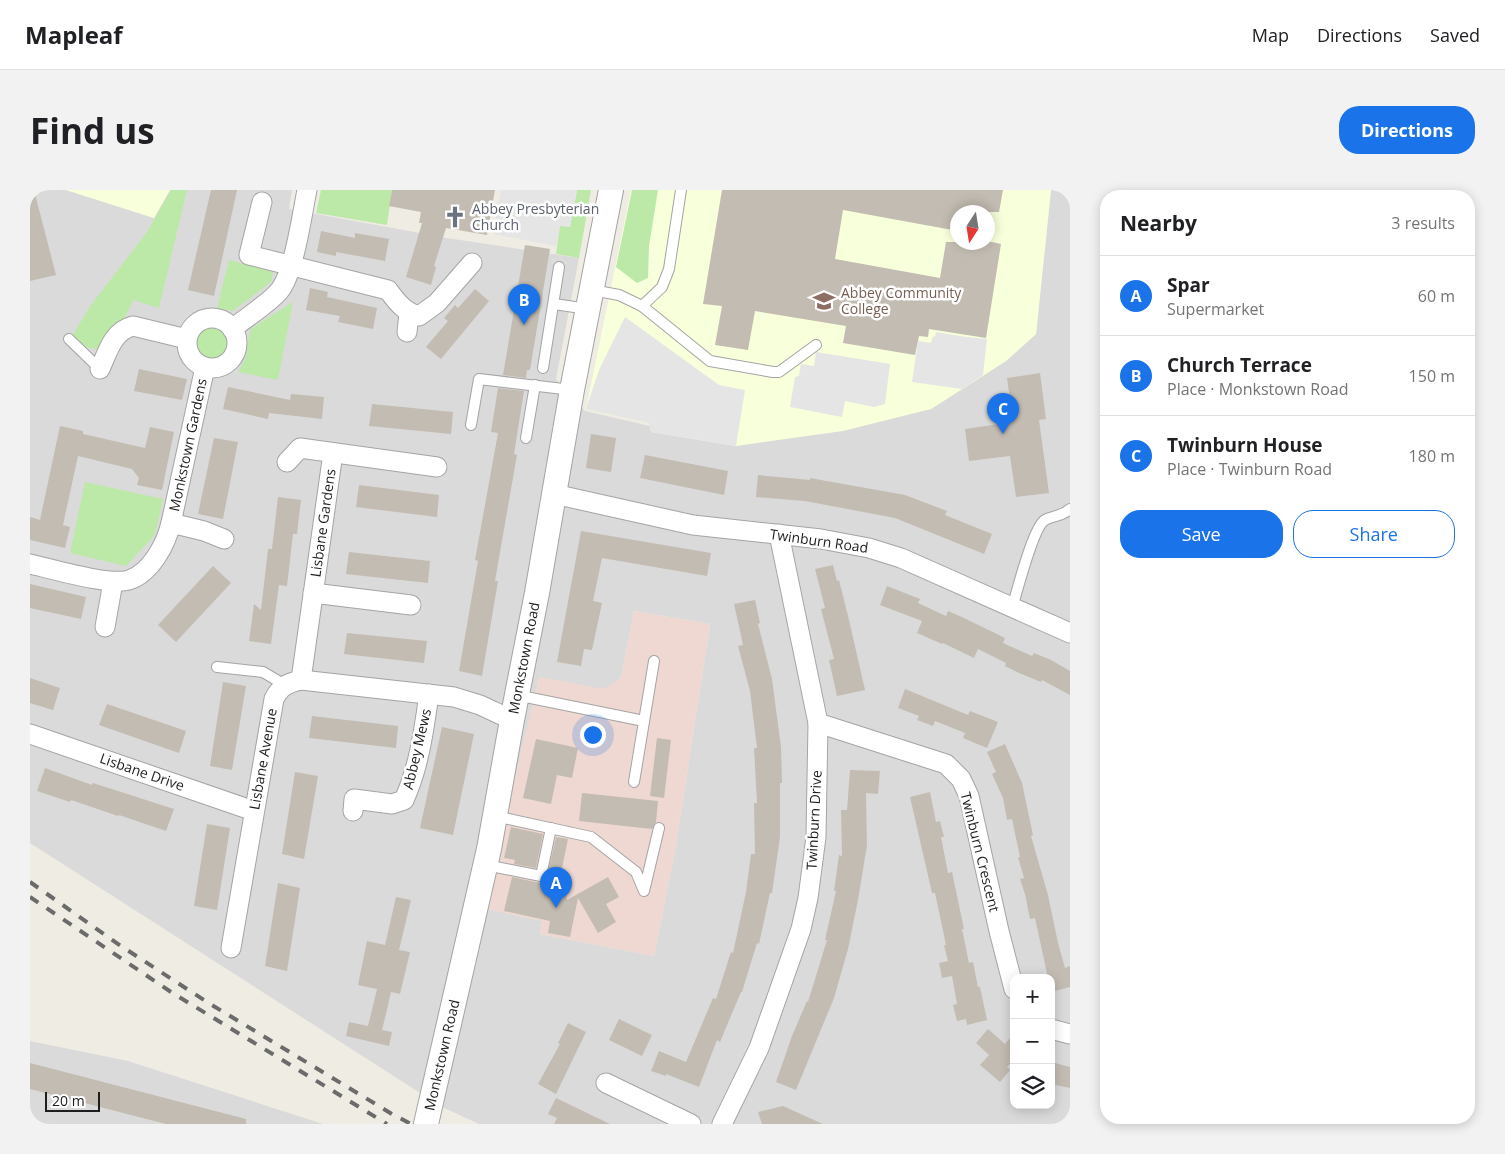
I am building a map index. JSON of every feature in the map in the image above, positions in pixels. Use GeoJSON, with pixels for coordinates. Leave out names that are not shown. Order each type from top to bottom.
{"type":"FeatureCollection","features":[{"type":"Feature","properties":{"kind":"street"},"geometry":{"type":"LineString","coordinates":[[232,328],[279,291],[286,281],[307,190]]}},
{"type":"Feature","properties":{"kind":"street","name":"Monkstown Road"},"geometry":{"type":"LineString","coordinates":[[426,1124],[486,865],[572,390],[611,190]]}},
{"type":"Feature","properties":{"kind":"street"},"geometry":{"type":"LineString","coordinates":[[262,202],[249,255],[388,290],[401,307],[408,322],[437,303],[472,263]]}},
{"type":"Feature","properties":{"kind":"street"},"geometry":{"type":"LineString","coordinates":[[206,319],[220,320],[232,328],[236,344],[230,360],[224,365],[216,368],[205,367],[194,360],[190,354],[187,347],[187,339],[194,326],[206,319]]}},
{"type":"Feature","properties":{"kind":"street"},"geometry":{"type":"LineString","coordinates":[[100,369],[114,338],[125,328],[133,326],[187,339]]}},
{"type":"Feature","properties":{"kind":"street","name":"Monkstown Gardens"},"geometry":{"type":"LineString","coordinates":[[30,564],[113,582],[130,580],[156,558],[167,540],[205,367]]}},
{"type":"Feature","properties":{"kind":"street","name":"Lisbane Gardens"},"geometry":{"type":"LineString","coordinates":[[288,462],[300,448],[437,466]]}},
{"type":"Feature","properties":{"kind":"street","name":"Lisbane Gardens"},"geometry":{"type":"LineString","coordinates":[[293,683],[313,593],[333,453]]}},
{"type":"Feature","properties":{"kind":"street","name":"Twinburn Road"},"geometry":{"type":"LineString","coordinates":[[554,494],[693,525],[820,539],[869,548],[901,558],[1070,633]]}},
{"type":"Feature","properties":{"kind":"street","name":"Monkstown Gardens"},"geometry":{"type":"LineString","coordinates":[[171,523],[204,531],[224,539]]}},
{"type":"Feature","properties":{"kind":"street","name":"Twinburn Drive"},"geometry":{"type":"LineString","coordinates":[[722,1124],[759,1048],[803,922],[816,837],[818,724],[779,534]]}},
{"type":"Feature","properties":{"kind":"street"},"geometry":{"type":"LineString","coordinates":[[105,627],[113,582]]}},
{"type":"Feature","properties":{"kind":"street","name":"Lisbane Gardens"},"geometry":{"type":"LineString","coordinates":[[313,593],[411,605]]}},
{"type":"Feature","properties":{"kind":"street"},"geometry":{"type":"LineString","coordinates":[[293,683],[454,697],[512,720]]}},
{"type":"Feature","properties":{"kind":"street","name":"Lisbane Avenue"},"geometry":{"type":"LineString","coordinates":[[231,948],[274,699],[278,689],[293,683]]}},
{"type":"Feature","properties":{"kind":"street","name":"Abbey Mews"},"geometry":{"type":"LineString","coordinates":[[352,811],[354,799],[392,804],[404,800],[412,784],[429,694]]}},
{"type":"Feature","properties":{"kind":"street","name":"Twinburn Crescent"},"geometry":{"type":"LineString","coordinates":[[818,724],[946,764],[961,779],[970,796],[1010,974]]}},
{"type":"Feature","properties":{"kind":"street","name":"Lisbane Drive"},"geometry":{"type":"LineString","coordinates":[[30,734],[254,811]]}},
{"type":"Feature","properties":{"kind":"street"},"geometry":{"type":"LineString","coordinates":[[1055,1030],[1070,1034]]}},
{"type":"Feature","properties":{"kind":"street"},"geometry":{"type":"LineString","coordinates":[[606,1083],[691,1124]]}},
{"type":"Feature","properties":{"kind":"lane"},"geometry":{"type":"LineString","coordinates":[[642,306],[662,286],[669,269],[681,190]]}},
{"type":"Feature","properties":{"kind":"lane"},"geometry":{"type":"LineString","coordinates":[[543,368],[560,267]]}},
{"type":"Feature","properties":{"kind":"lane"},"geometry":{"type":"LineString","coordinates":[[554,304],[619,295],[642,306],[710,361],[773,372],[779,372],[816,345]]}},
{"type":"Feature","properties":{"kind":"lane"},"geometry":{"type":"LineString","coordinates":[[69,339],[100,369]]}},
{"type":"Feature","properties":{"kind":"lane"},"geometry":{"type":"LineString","coordinates":[[471,425],[478,378],[572,390]]}},
{"type":"Feature","properties":{"kind":"lane"},"geometry":{"type":"LineString","coordinates":[[526,438],[535,385]]}},
{"type":"Feature","properties":{"kind":"lane"},"geometry":{"type":"LineString","coordinates":[[1012,608],[1035,533],[1044,520],[1064,514],[1070,509]]}},
{"type":"Feature","properties":{"kind":"lane"},"geometry":{"type":"LineString","coordinates":[[634,782],[654,660]]}},
{"type":"Feature","properties":{"kind":"lane"},"geometry":{"type":"LineString","coordinates":[[217,667],[263,672],[293,683]]}},
{"type":"Feature","properties":{"kind":"lane"},"geometry":{"type":"LineString","coordinates":[[516,695],[644,721]]}},
{"type":"Feature","properties":{"kind":"lane"},"geometry":{"type":"LineString","coordinates":[[495,816],[591,837],[636,872],[644,891],[659,828]]}},
{"type":"Feature","properties":{"kind":"lane"},"geometry":{"type":"LineString","coordinates":[[486,865],[541,876],[552,828]]}},
{"type":"Feature","properties":{"kind":"shaded area"},"geometry":{"type":"Polygon","coordinates":[[[30,190],[66,190],[154,218],[170,190],[292,190],[289,209],[447,238],[579,258],[556,379],[585,411],[736,446],[931,409],[1006,361],[1036,334],[1051,190],[1070,190],[1070,1124],[479,1124],[442,1107],[30,843],[30,190]],[[634,611],[621,678],[605,689],[488,909],[542,921],[540,934],[654,956],[676,845],[710,624],[634,611]]]}},
{"type":"Feature","properties":{"kind":"shaded area"},"geometry":{"type":"Polygon","coordinates":[[[66,190],[170,190],[154,218],[66,190]]]}},
{"type":"Feature","properties":{"kind":"shaded area"},"geometry":{"type":"Polygon","coordinates":[[[501,190],[577,190],[570,227],[560,226],[556,246],[493,234],[501,190]]]}},
{"type":"Feature","properties":{"kind":"shaded area","name":"Abbey Community College"},"geometry":{"type":"Polygon","coordinates":[[[631,190],[1051,190],[1036,334],[1006,361],[931,409],[843,431],[736,446],[651,432],[649,423],[586,409],[631,190]]]}},
{"type":"Feature","properties":{"kind":"shaded area"},"geometry":{"type":"Polygon","coordinates":[[[625,317],[719,385],[745,390],[736,446],[651,432],[649,423],[586,409],[599,370],[625,317]]]}},
{"type":"Feature","properties":{"kind":"shaded area"},"geometry":{"type":"Polygon","coordinates":[[[936,332],[987,339],[983,375],[962,389],[912,382],[918,341],[931,343],[936,332]]]}},
{"type":"Feature","properties":{"kind":"shaded area"},"geometry":{"type":"Polygon","coordinates":[[[816,352],[890,364],[885,404],[874,407],[845,401],[842,417],[790,407],[795,377],[799,376],[801,364],[814,366],[816,352]]]}},
{"type":"Feature","properties":{"kind":"shaded area"},"geometry":{"type":"Polygon","coordinates":[[[634,611],[710,624],[676,845],[654,956],[540,934],[542,921],[488,909],[510,798],[539,677],[604,689],[621,678],[634,611]]]}},
{"type":"Feature","properties":{"kind":"shaded area"},"geometry":{"type":"Polygon","coordinates":[[[30,1041],[128,1061],[323,1124],[30,1124],[30,1041]]]}},
{"type":"Feature","properties":{"kind":"green space"},"geometry":{"type":"Polygon","coordinates":[[[171,190],[187,190],[159,308],[133,300],[118,328],[108,339],[96,349],[85,347],[72,336],[91,305],[147,232],[171,190]]]}},
{"type":"Feature","properties":{"kind":"green space"},"geometry":{"type":"Polygon","coordinates":[[[321,190],[392,190],[387,225],[316,213],[321,190]]]}},
{"type":"Feature","properties":{"kind":"green space"},"geometry":{"type":"Polygon","coordinates":[[[577,190],[591,190],[579,258],[556,254],[560,225],[570,227],[577,190]]]}},
{"type":"Feature","properties":{"kind":"green space"},"geometry":{"type":"Polygon","coordinates":[[[632,190],[658,190],[649,246],[648,278],[637,283],[616,267],[632,190]]]}},
{"type":"Feature","properties":{"kind":"green space"},"geometry":{"type":"Polygon","coordinates":[[[229,260],[273,272],[271,282],[233,311],[217,308],[229,260]]]}},
{"type":"Feature","properties":{"kind":"green space"},"geometry":{"type":"Polygon","coordinates":[[[293,302],[278,380],[238,372],[245,359],[250,330],[293,302]]]}},
{"type":"Feature","properties":{"kind":"green space"},"geometry":{"type":"Polygon","coordinates":[[[211,327],[223,332],[228,344],[223,356],[211,361],[199,356],[194,344],[199,332],[211,327]]]}},
{"type":"Feature","properties":{"kind":"green space"},"geometry":{"type":"Polygon","coordinates":[[[85,482],[163,499],[153,537],[126,566],[70,553],[85,482]]]}},
{"type":"Feature","properties":{"kind":"building"},"geometry":{"type":"Polygon","coordinates":[[[211,190],[237,190],[214,296],[188,290],[211,190]]]}},
{"type":"Feature","properties":{"kind":"building","name":"Abbey Presbyterian Church"},"geometry":{"type":"Polygon","coordinates":[[[392,190],[495,190],[487,235],[446,228],[434,266],[436,267],[431,285],[406,277],[422,223],[419,223],[421,212],[389,206],[392,190]]]}},
{"type":"Feature","properties":{"kind":"building"},"geometry":{"type":"Polygon","coordinates":[[[722,190],[1003,190],[999,212],[995,212],[995,205],[950,205],[950,230],[843,210],[835,259],[940,278],[946,242],[950,242],[950,250],[995,250],[995,243],[1001,244],[986,338],[929,329],[928,337],[919,336],[915,355],[843,343],[846,326],[755,311],[748,350],[715,345],[722,306],[703,304],[722,190]]]}},
{"type":"Feature","properties":{"kind":"building"},"geometry":{"type":"Polygon","coordinates":[[[30,194],[35,194],[56,275],[30,281],[30,194]]]}},
{"type":"Feature","properties":{"kind":"building"},"geometry":{"type":"Polygon","coordinates":[[[321,231],[355,238],[355,233],[389,239],[385,261],[336,252],[336,256],[317,252],[321,231]]]}},
{"type":"Feature","properties":{"kind":"building"},"geometry":{"type":"Polygon","coordinates":[[[525,245],[550,249],[530,370],[527,370],[526,378],[503,375],[525,245]]]}},
{"type":"Feature","properties":{"kind":"building"},"geometry":{"type":"Polygon","coordinates":[[[310,288],[328,292],[327,297],[377,308],[373,329],[338,322],[340,316],[306,310],[310,288]]]}},
{"type":"Feature","properties":{"kind":"building"},"geometry":{"type":"Polygon","coordinates":[[[475,289],[489,301],[441,359],[426,347],[448,321],[444,318],[455,305],[458,308],[475,289]]]}},
{"type":"Feature","properties":{"kind":"building"},"geometry":{"type":"Polygon","coordinates":[[[139,369],[187,379],[182,400],[134,391],[139,369]]]}},
{"type":"Feature","properties":{"kind":"building"},"geometry":{"type":"Polygon","coordinates":[[[1040,373],[1046,419],[1039,420],[1049,493],[1016,497],[1010,456],[969,461],[965,429],[1013,422],[1007,378],[1040,373]]]}},
{"type":"Feature","properties":{"kind":"building"},"geometry":{"type":"Polygon","coordinates":[[[228,387],[290,400],[291,394],[324,397],[322,419],[269,413],[268,419],[223,409],[228,387]]]}},
{"type":"Feature","properties":{"kind":"building"},"geometry":{"type":"Polygon","coordinates":[[[498,388],[524,391],[514,454],[517,455],[495,581],[498,581],[482,676],[459,671],[478,561],[475,560],[498,433],[491,432],[498,388]]]}},
{"type":"Feature","properties":{"kind":"building"},"geometry":{"type":"Polygon","coordinates":[[[372,404],[453,412],[451,434],[369,426],[372,404]]]}},
{"type":"Feature","properties":{"kind":"building"},"geometry":{"type":"Polygon","coordinates":[[[60,426],[83,431],[83,434],[145,448],[150,427],[174,432],[162,490],[137,485],[139,478],[132,469],[78,456],[63,525],[70,527],[65,548],[30,540],[30,517],[40,520],[60,426]]]}},
{"type":"Feature","properties":{"kind":"building"},"geometry":{"type":"Polygon","coordinates":[[[591,434],[616,438],[611,472],[586,468],[591,434]]]}},
{"type":"Feature","properties":{"kind":"building"},"geometry":{"type":"Polygon","coordinates":[[[214,438],[238,442],[223,519],[198,514],[214,438]]]}},
{"type":"Feature","properties":{"kind":"building"},"geometry":{"type":"Polygon","coordinates":[[[645,455],[728,471],[724,495],[640,478],[645,455]]]}},
{"type":"Feature","properties":{"kind":"building"},"geometry":{"type":"Polygon","coordinates":[[[758,475],[810,480],[810,478],[905,495],[947,511],[945,515],[992,534],[984,554],[895,518],[805,501],[756,497],[758,475]]]}},
{"type":"Feature","properties":{"kind":"building"},"geometry":{"type":"Polygon","coordinates":[[[359,485],[439,495],[437,517],[356,507],[359,485]]]}},
{"type":"Feature","properties":{"kind":"building"},"geometry":{"type":"Polygon","coordinates":[[[278,497],[301,500],[297,534],[293,534],[287,586],[279,585],[271,644],[249,641],[254,604],[261,610],[268,549],[272,549],[278,497]]]}},
{"type":"Feature","properties":{"kind":"building"},"geometry":{"type":"Polygon","coordinates":[[[581,531],[711,553],[707,576],[602,558],[593,601],[602,603],[592,650],[584,649],[581,666],[557,662],[581,531]]]}},
{"type":"Feature","properties":{"kind":"building"},"geometry":{"type":"Polygon","coordinates":[[[349,552],[430,561],[428,583],[346,574],[349,552]]]}},
{"type":"Feature","properties":{"kind":"building"},"geometry":{"type":"Polygon","coordinates":[[[833,565],[837,581],[839,580],[865,690],[837,696],[829,660],[834,659],[821,609],[825,608],[815,569],[833,565]]]}},
{"type":"Feature","properties":{"kind":"building"},"geometry":{"type":"Polygon","coordinates":[[[213,566],[231,583],[176,642],[158,625],[213,566]]]}},
{"type":"Feature","properties":{"kind":"building"},"geometry":{"type":"Polygon","coordinates":[[[30,584],[86,597],[81,619],[30,608],[30,584]]]}},
{"type":"Feature","properties":{"kind":"building"},"geometry":{"type":"Polygon","coordinates":[[[887,586],[920,599],[918,603],[946,616],[948,611],[964,618],[1005,638],[1003,643],[1032,656],[1034,653],[1051,660],[1070,671],[1070,695],[1042,680],[1041,682],[1005,666],[1006,663],[978,649],[974,658],[917,633],[922,621],[880,605],[887,586]]]}},
{"type":"Feature","properties":{"kind":"building"},"geometry":{"type":"Polygon","coordinates":[[[755,600],[760,623],[758,624],[772,679],[781,747],[780,837],[772,893],[770,893],[759,944],[757,943],[742,992],[720,1042],[717,1040],[699,1087],[666,1074],[666,1076],[651,1071],[659,1051],[686,1062],[713,998],[716,999],[731,952],[733,953],[746,892],[751,854],[755,854],[754,803],[757,803],[754,748],[757,748],[750,691],[738,646],[743,645],[734,604],[755,600]]]}},
{"type":"Feature","properties":{"kind":"building"},"geometry":{"type":"Polygon","coordinates":[[[347,633],[427,641],[424,663],[344,654],[347,633]]]}},
{"type":"Feature","properties":{"kind":"building"},"geometry":{"type":"Polygon","coordinates":[[[30,678],[60,688],[53,710],[30,703],[30,678]]]}},
{"type":"Feature","properties":{"kind":"building"},"geometry":{"type":"Polygon","coordinates":[[[223,682],[246,686],[232,770],[210,766],[223,682]]]}},
{"type":"Feature","properties":{"kind":"building"},"geometry":{"type":"Polygon","coordinates":[[[905,689],[968,715],[970,711],[998,722],[987,748],[963,738],[965,733],[935,721],[933,726],[917,720],[919,716],[898,708],[905,689]]]}},
{"type":"Feature","properties":{"kind":"building"},"geometry":{"type":"Polygon","coordinates":[[[107,704],[186,731],[179,753],[99,725],[107,704]]]}},
{"type":"Feature","properties":{"kind":"building"},"geometry":{"type":"Polygon","coordinates":[[[312,716],[398,726],[396,748],[309,738],[312,716]]]}},
{"type":"Feature","properties":{"kind":"building"},"geometry":{"type":"Polygon","coordinates":[[[442,727],[474,734],[453,835],[420,828],[442,727]]]}},
{"type":"Feature","properties":{"kind":"building"},"geometry":{"type":"Polygon","coordinates":[[[657,738],[671,740],[664,798],[650,796],[657,738]]]}},
{"type":"Feature","properties":{"kind":"building"},"geometry":{"type":"Polygon","coordinates":[[[536,739],[578,748],[572,778],[557,775],[551,804],[523,798],[536,739]]]}},
{"type":"Feature","properties":{"kind":"building"},"geometry":{"type":"Polygon","coordinates":[[[1005,744],[1022,783],[1033,835],[1031,836],[1048,895],[1058,943],[1065,968],[1070,966],[1070,987],[1055,991],[1055,974],[1047,974],[1035,918],[1030,919],[1020,879],[1024,878],[1018,857],[1020,857],[1012,819],[1007,820],[1003,798],[992,774],[996,772],[987,752],[1005,744]]]}},
{"type":"Feature","properties":{"kind":"building"},"geometry":{"type":"Polygon","coordinates":[[[45,768],[92,785],[93,783],[174,809],[166,831],[37,791],[45,768]]]}},
{"type":"Feature","properties":{"kind":"building"},"geometry":{"type":"Polygon","coordinates":[[[850,770],[880,771],[878,794],[866,793],[867,845],[848,949],[834,998],[796,1090],[776,1082],[792,1036],[808,1002],[827,940],[825,940],[836,891],[834,891],[839,855],[842,856],[841,810],[847,810],[850,770]]]}},
{"type":"Feature","properties":{"kind":"building"},"geometry":{"type":"Polygon","coordinates":[[[295,772],[318,776],[304,859],[282,854],[295,772]]]}},
{"type":"Feature","properties":{"kind":"building"},"geometry":{"type":"Polygon","coordinates":[[[930,792],[936,822],[940,821],[944,837],[941,837],[948,873],[952,872],[969,963],[973,962],[987,1020],[967,1025],[966,1019],[957,1021],[953,1005],[957,1004],[952,976],[942,978],[939,963],[948,961],[944,945],[946,945],[935,893],[932,893],[910,797],[930,792]]]}},
{"type":"Feature","properties":{"kind":"building"},"geometry":{"type":"Polygon","coordinates":[[[582,793],[658,801],[656,822],[652,829],[579,821],[582,793]]]}},
{"type":"Feature","properties":{"kind":"building"},"geometry":{"type":"Polygon","coordinates":[[[207,824],[230,828],[217,910],[194,906],[207,824]]]}},
{"type":"Feature","properties":{"kind":"building"},"geometry":{"type":"Polygon","coordinates":[[[511,827],[543,834],[536,868],[514,864],[515,860],[504,858],[511,827]]]}},
{"type":"Feature","properties":{"kind":"building"},"geometry":{"type":"Polygon","coordinates":[[[556,837],[568,839],[562,868],[567,900],[608,877],[619,897],[606,904],[616,922],[598,933],[578,898],[570,937],[548,933],[550,921],[504,911],[512,877],[540,883],[546,880],[556,837]]]}},
{"type":"Feature","properties":{"kind":"building"},"geometry":{"type":"Polygon","coordinates":[[[278,883],[300,888],[287,971],[265,966],[278,883]]]}},
{"type":"Feature","properties":{"kind":"building"},"geometry":{"type":"Polygon","coordinates":[[[396,897],[411,900],[399,950],[410,952],[400,994],[391,992],[382,1030],[392,1032],[389,1046],[346,1036],[349,1022],[368,1026],[377,989],[358,985],[367,941],[385,945],[396,897]]]}},
{"type":"Feature","properties":{"kind":"building"},"geometry":{"type":"Polygon","coordinates":[[[619,1019],[652,1035],[642,1056],[609,1040],[619,1019]]]}},
{"type":"Feature","properties":{"kind":"building"},"geometry":{"type":"Polygon","coordinates":[[[568,1023],[586,1032],[556,1094],[538,1084],[560,1044],[558,1043],[568,1023]]]}},
{"type":"Feature","properties":{"kind":"building"},"geometry":{"type":"Polygon","coordinates":[[[988,1029],[1005,1044],[1010,1038],[1010,1064],[1007,1067],[1010,1070],[1000,1082],[980,1065],[989,1055],[976,1043],[988,1029]]]}},
{"type":"Feature","properties":{"kind":"building"},"geometry":{"type":"Polygon","coordinates":[[[30,1063],[246,1119],[246,1124],[166,1124],[30,1089],[30,1063]]]}},
{"type":"Feature","properties":{"kind":"building"},"geometry":{"type":"Polygon","coordinates":[[[1055,1063],[1070,1067],[1070,1088],[1055,1085],[1055,1063]]]}},
{"type":"Feature","properties":{"kind":"building"},"geometry":{"type":"Polygon","coordinates":[[[556,1098],[610,1124],[554,1124],[557,1118],[548,1114],[556,1098]]]}},
{"type":"Feature","properties":{"kind":"building"},"geometry":{"type":"Polygon","coordinates":[[[783,1106],[823,1124],[762,1124],[758,1112],[783,1106]]]}},
{"type":"Feature","properties":{"kind":"railway"},"geometry":{"type":"LineString","coordinates":[[30,882],[121,946],[207,1002],[411,1124]]}},
{"type":"Feature","properties":{"kind":"railway"},"geometry":{"type":"LineString","coordinates":[[30,897],[171,992],[387,1124]]}},
{"type":"Feature","properties":{"kind":"place","name":"Abbey Presbyterian Church"},"geometry":{"type":"Point","coordinates":[455,217]}},
{"type":"Feature","properties":{"kind":"place","name":"Abbey Community College"},"geometry":{"type":"Point","coordinates":[824,301]}},
{"type":"Feature","properties":{"kind":"place","name":"Church Terrace"},"geometry":{"type":"Point","coordinates":[524,325]}},
{"type":"Feature","properties":{"kind":"place","name":"Twinburn House"},"geometry":{"type":"Point","coordinates":[1003,434]}},
{"type":"Feature","properties":{"kind":"place","name":"Spar"},"geometry":{"type":"Point","coordinates":[556,908]}}]}
